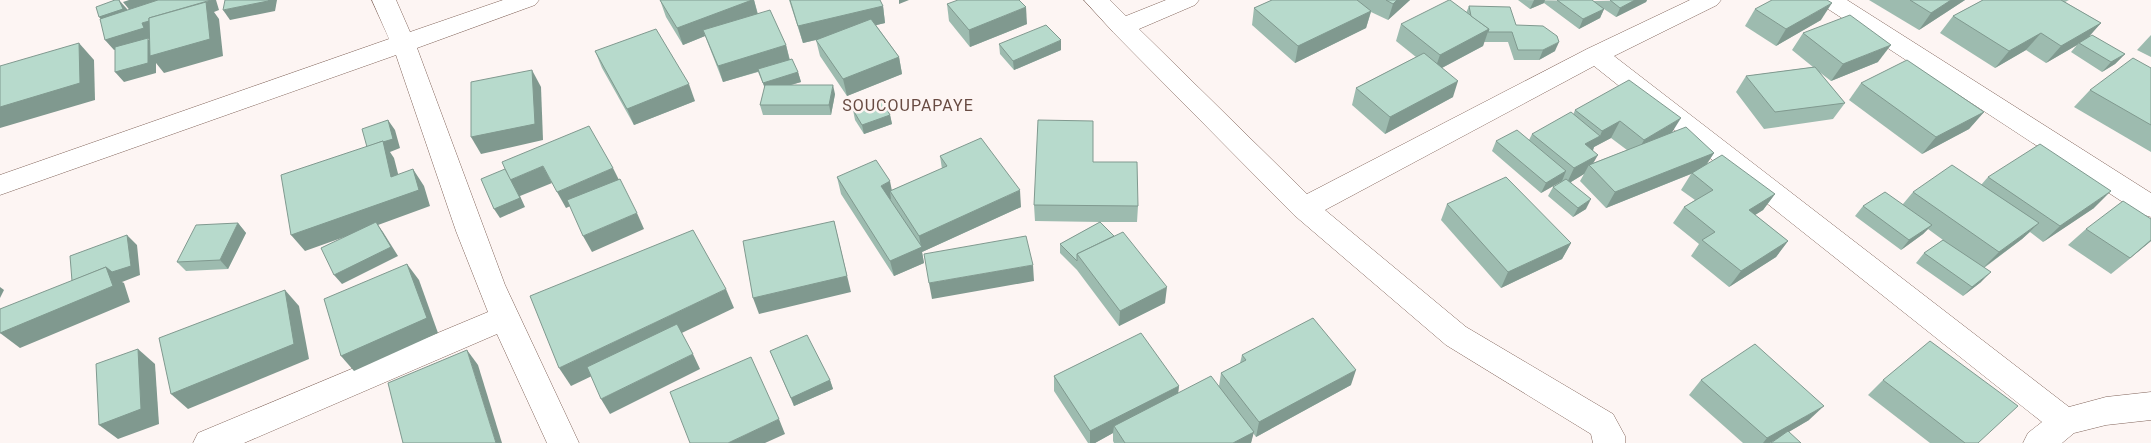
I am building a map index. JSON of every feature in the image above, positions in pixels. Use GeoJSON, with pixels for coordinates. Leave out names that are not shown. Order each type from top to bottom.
{"type":"FeatureCollection","features":[{"type":"Feature","properties":{"kind":"street"},"geometry":{"type":"LineString","coordinates":[[384,0],[404,44],[470,233],[504,318],[563,443]]}},
{"type":"Feature","properties":{"kind":"street"},"geometry":{"type":"LineString","coordinates":[[0,185],[527,0]]}},
{"type":"Feature","properties":{"kind":"street"},"geometry":{"type":"LineString","coordinates":[[1096,0],[1304,208],[1456,336],[1602,424],[1609,436],[1609,443]]}},
{"type":"Feature","properties":{"kind":"street"},"geometry":{"type":"LineString","coordinates":[[1122,27],[1187,0]]}},
{"type":"Feature","properties":{"kind":"street"},"geometry":{"type":"LineString","coordinates":[[1304,208],[1596,55],[1709,0]]}},
{"type":"Feature","properties":{"kind":"street"},"geometry":{"type":"LineString","coordinates":[[1830,0],[2151,207]]}},
{"type":"Feature","properties":{"kind":"street"},"geometry":{"type":"LineString","coordinates":[[1596,55],[2065,422]]}},
{"type":"Feature","properties":{"kind":"street"},"geometry":{"type":"LineString","coordinates":[[209,443],[504,318]]}},
{"type":"Feature","properties":{"kind":"street"},"geometry":{"type":"LineString","coordinates":[[2039,443],[2065,422],[2106,411],[2151,406]]}},
{"type":"Feature","properties":{"kind":"building"},"geometry":{"type":"Polygon","coordinates":[[[119,0],[123,9],[99,17],[96,7],[119,0]]]}},
{"type":"Feature","properties":{"kind":"building"},"geometry":{"type":"Polygon","coordinates":[[[158,0],[211,0],[149,18],[149,21],[142,23],[144,28],[105,40],[100,19],[158,0]]]}},
{"type":"Feature","properties":{"kind":"building"},"geometry":{"type":"Polygon","coordinates":[[[225,0],[269,0],[223,10],[225,0]]]}},
{"type":"Feature","properties":{"kind":"building"},"geometry":{"type":"Polygon","coordinates":[[[660,0],[752,0],[677,28],[660,0]]]}},
{"type":"Feature","properties":{"kind":"building"},"geometry":{"type":"Polygon","coordinates":[[[790,0],[880,0],[883,6],[798,26],[790,0]]]}},
{"type":"Feature","properties":{"kind":"building"},"geometry":{"type":"Polygon","coordinates":[[[958,0],[1019,0],[1026,7],[969,30],[947,4],[958,0]]]}},
{"type":"Feature","properties":{"kind":"building"},"geometry":{"type":"Polygon","coordinates":[[[1272,0],[1357,0],[1371,11],[1298,46],[1254,8],[1272,0]]]}},
{"type":"Feature","properties":{"kind":"building"},"geometry":{"type":"Polygon","coordinates":[[[1386,0],[1397,0],[1393,4],[1386,0]]]}},
{"type":"Feature","properties":{"kind":"building"},"geometry":{"type":"Polygon","coordinates":[[[1449,0],[1489,29],[1440,55],[1401,24],[1449,0]]]}},
{"type":"Feature","properties":{"kind":"building"},"geometry":{"type":"Polygon","coordinates":[[[1557,0],[1592,0],[1604,9],[1583,19],[1557,0]]]}},
{"type":"Feature","properties":{"kind":"building"},"geometry":{"type":"Polygon","coordinates":[[[1610,0],[1635,0],[1620,8],[1610,0]]]}},
{"type":"Feature","properties":{"kind":"building"},"geometry":{"type":"Polygon","coordinates":[[[1772,0],[1827,0],[1832,3],[1786,29],[1755,9],[1772,0]]]}},
{"type":"Feature","properties":{"kind":"building"},"geometry":{"type":"Polygon","coordinates":[[[1910,0],[1951,0],[1931,13],[1910,0]]]}},
{"type":"Feature","properties":{"kind":"building"},"geometry":{"type":"Polygon","coordinates":[[[1983,0],[2061,0],[2101,23],[2061,46],[2041,33],[2009,51],[1953,16],[1983,0]]]}},
{"type":"Feature","properties":{"kind":"building"},"geometry":{"type":"Polygon","coordinates":[[[206,2],[210,39],[150,56],[149,18],[206,2]]]}},
{"type":"Feature","properties":{"kind":"building"},"geometry":{"type":"Polygon","coordinates":[[[1469,6],[1510,7],[1516,25],[1543,26],[1557,36],[1559,42],[1543,50],[1518,50],[1512,32],[1488,32],[1489,29],[1471,16],[1469,6]]]}},
{"type":"Feature","properties":{"kind":"building"},"geometry":{"type":"Polygon","coordinates":[[[770,10],[786,45],[718,66],[703,30],[770,10]]]}},
{"type":"Feature","properties":{"kind":"building"},"geometry":{"type":"Polygon","coordinates":[[[1850,15],[1891,45],[1843,64],[1803,33],[1850,15]]]}},
{"type":"Feature","properties":{"kind":"building"},"geometry":{"type":"Polygon","coordinates":[[[871,19],[899,57],[843,79],[816,40],[871,19]]]}},
{"type":"Feature","properties":{"kind":"building"},"geometry":{"type":"Polygon","coordinates":[[[1046,25],[1061,40],[1013,61],[999,44],[1046,25]]]}},
{"type":"Feature","properties":{"kind":"building"},"geometry":{"type":"Polygon","coordinates":[[[656,29],[689,84],[627,109],[595,51],[656,29]]]}},
{"type":"Feature","properties":{"kind":"building"},"geometry":{"type":"Polygon","coordinates":[[[2092,35],[2125,54],[2111,62],[2079,43],[2092,35]]]}},
{"type":"Feature","properties":{"kind":"building"},"geometry":{"type":"Polygon","coordinates":[[[148,38],[148,63],[115,72],[115,47],[148,38]]]}},
{"type":"Feature","properties":{"kind":"building"},"geometry":{"type":"Polygon","coordinates":[[[79,43],[80,83],[0,107],[0,66],[79,43]]]}},
{"type":"Feature","properties":{"kind":"building"},"geometry":{"type":"Polygon","coordinates":[[[1424,53],[1458,81],[1390,117],[1356,88],[1424,53]]]}},
{"type":"Feature","properties":{"kind":"building"},"geometry":{"type":"Polygon","coordinates":[[[2133,58],[2151,68],[2151,125],[2090,90],[2133,58]]]}},
{"type":"Feature","properties":{"kind":"building"},"geometry":{"type":"Polygon","coordinates":[[[792,59],[798,72],[763,83],[758,69],[792,59]]]}},
{"type":"Feature","properties":{"kind":"building"},"geometry":{"type":"Polygon","coordinates":[[[1907,60],[1984,112],[1936,137],[1861,83],[1907,60]]]}},
{"type":"Feature","properties":{"kind":"building"},"geometry":{"type":"Polygon","coordinates":[[[1815,67],[1845,103],[1775,112],[1746,76],[1815,67]]]}},
{"type":"Feature","properties":{"kind":"building"},"geometry":{"type":"Polygon","coordinates":[[[532,70],[535,124],[471,137],[471,82],[532,70]]]}},
{"type":"Feature","properties":{"kind":"building"},"geometry":{"type":"Polygon","coordinates":[[[1629,80],[1681,118],[1644,140],[1620,121],[1602,131],[1575,110],[1629,80]]]}},
{"type":"Feature","properties":{"kind":"building"},"geometry":{"type":"Polygon","coordinates":[[[765,85],[833,85],[829,105],[760,105],[765,85]]]}},
{"type":"Feature","properties":{"kind":"building"},"geometry":{"type":"Polygon","coordinates":[[[882,100],[890,115],[862,125],[853,110],[882,100]]]}},
{"type":"Feature","properties":{"kind":"building"},"geometry":{"type":"Polygon","coordinates":[[[1571,112],[1600,136],[1585,144],[1598,155],[1574,168],[1532,134],[1571,112]]]}},
{"type":"Feature","properties":{"kind":"building"},"geometry":{"type":"Polygon","coordinates":[[[388,120],[393,139],[367,147],[362,129],[388,120]]]}},
{"type":"Feature","properties":{"kind":"building"},"geometry":{"type":"Polygon","coordinates":[[[1038,120],[1093,121],[1093,162],[1137,162],[1138,206],[1034,205],[1038,120]]]}},
{"type":"Feature","properties":{"kind":"building"},"geometry":{"type":"Polygon","coordinates":[[[589,126],[613,168],[557,192],[543,166],[510,180],[502,162],[589,126]]]}},
{"type":"Feature","properties":{"kind":"building"},"geometry":{"type":"Polygon","coordinates":[[[1686,127],[1714,153],[1615,192],[1589,165],[1686,127]]]}},
{"type":"Feature","properties":{"kind":"building"},"geometry":{"type":"Polygon","coordinates":[[[1517,130],[1566,171],[1546,183],[1496,141],[1517,130]]]}},
{"type":"Feature","properties":{"kind":"building"},"geometry":{"type":"Polygon","coordinates":[[[981,138],[1020,190],[919,236],[890,191],[947,166],[940,156],[981,138]]]}},
{"type":"Feature","properties":{"kind":"building"},"geometry":{"type":"Polygon","coordinates":[[[383,141],[391,177],[413,169],[419,190],[291,235],[281,175],[383,141]]]}},
{"type":"Feature","properties":{"kind":"building"},"geometry":{"type":"Polygon","coordinates":[[[2040,144],[2111,191],[2060,226],[1988,177],[2040,144]]]}},
{"type":"Feature","properties":{"kind":"building"},"geometry":{"type":"Polygon","coordinates":[[[1722,155],[1775,194],[1749,210],[1788,241],[1741,271],[1702,240],[1715,232],[1684,207],[1713,190],[1692,173],[1722,155]]]}},
{"type":"Feature","properties":{"kind":"building"},"geometry":{"type":"Polygon","coordinates":[[[876,160],[890,181],[881,186],[922,247],[890,261],[837,177],[876,160]]]}},
{"type":"Feature","properties":{"kind":"building"},"geometry":{"type":"Polygon","coordinates":[[[1952,165],[2039,223],[1999,252],[1913,192],[1952,165]]]}},
{"type":"Feature","properties":{"kind":"building"},"geometry":{"type":"Polygon","coordinates":[[[505,169],[520,198],[494,209],[481,179],[505,169]]]}},
{"type":"Feature","properties":{"kind":"building"},"geometry":{"type":"Polygon","coordinates":[[[1506,177],[1571,243],[1508,272],[1447,204],[1506,177]]]}},
{"type":"Feature","properties":{"kind":"building"},"geometry":{"type":"Polygon","coordinates":[[[620,179],[637,213],[583,236],[567,200],[620,179]]]}},
{"type":"Feature","properties":{"kind":"building"},"geometry":{"type":"Polygon","coordinates":[[[1566,179],[1591,199],[1578,208],[1553,187],[1566,179]]]}},
{"type":"Feature","properties":{"kind":"building"},"geometry":{"type":"Polygon","coordinates":[[[1885,192],[1932,225],[1909,240],[1863,206],[1885,192]]]}},
{"type":"Feature","properties":{"kind":"building"},"geometry":{"type":"Polygon","coordinates":[[[2123,201],[2151,219],[2151,240],[2130,258],[2086,229],[2123,201]]]}},
{"type":"Feature","properties":{"kind":"building"},"geometry":{"type":"Polygon","coordinates":[[[834,221],[847,276],[753,298],[743,241],[834,221]]]}},
{"type":"Feature","properties":{"kind":"building"},"geometry":{"type":"Polygon","coordinates":[[[376,222],[391,247],[334,275],[321,248],[376,222]]]}},
{"type":"Feature","properties":{"kind":"building"},"geometry":{"type":"Polygon","coordinates":[[[1100,222],[1114,236],[1077,254],[1077,261],[1060,244],[1100,222]]]}},
{"type":"Feature","properties":{"kind":"building"},"geometry":{"type":"Polygon","coordinates":[[[238,223],[220,260],[177,262],[196,225],[238,223]]]}},
{"type":"Feature","properties":{"kind":"building"},"geometry":{"type":"Polygon","coordinates":[[[693,230],[726,289],[559,368],[530,296],[693,230]]]}},
{"type":"Feature","properties":{"kind":"building"},"geometry":{"type":"Polygon","coordinates":[[[1123,232],[1167,287],[1120,311],[1077,254],[1123,232]]]}},
{"type":"Feature","properties":{"kind":"building"},"geometry":{"type":"Polygon","coordinates":[[[127,235],[131,266],[112,272],[106,267],[72,281],[70,256],[127,235]]]}},
{"type":"Feature","properties":{"kind":"building"},"geometry":{"type":"Polygon","coordinates":[[[1026,236],[1033,265],[929,283],[924,254],[1026,236]]]}},
{"type":"Feature","properties":{"kind":"building"},"geometry":{"type":"Polygon","coordinates":[[[1943,240],[1991,272],[1972,287],[1924,253],[1943,240]]]}},
{"type":"Feature","properties":{"kind":"building"},"geometry":{"type":"Polygon","coordinates":[[[407,264],[427,318],[341,356],[324,299],[407,264]]]}},
{"type":"Feature","properties":{"kind":"building"},"geometry":{"type":"Polygon","coordinates":[[[106,267],[113,286],[0,333],[0,309],[106,267]]]}},
{"type":"Feature","properties":{"kind":"building"},"geometry":{"type":"Polygon","coordinates":[[[285,290],[294,344],[171,394],[159,338],[285,290]]]}},
{"type":"Feature","properties":{"kind":"building"},"geometry":{"type":"Polygon","coordinates":[[[1313,318],[1356,370],[1259,422],[1221,373],[1246,360],[1242,355],[1313,318]]]}},
{"type":"Feature","properties":{"kind":"building"},"geometry":{"type":"Polygon","coordinates":[[[677,324],[693,354],[601,399],[587,367],[677,324]]]}},
{"type":"Feature","properties":{"kind":"building"},"geometry":{"type":"Polygon","coordinates":[[[1141,333],[1179,386],[1090,431],[1054,376],[1141,333]]]}},
{"type":"Feature","properties":{"kind":"building"},"geometry":{"type":"Polygon","coordinates":[[[807,335],[830,380],[791,398],[770,351],[807,335]]]}},
{"type":"Feature","properties":{"kind":"building"},"geometry":{"type":"Polygon","coordinates":[[[1930,341],[2018,406],[1978,443],[1965,443],[1883,380],[1930,341]]]}},
{"type":"Feature","properties":{"kind":"building"},"geometry":{"type":"Polygon","coordinates":[[[1755,344],[1824,406],[1767,438],[1701,380],[1755,344]]]}},
{"type":"Feature","properties":{"kind":"building"},"geometry":{"type":"Polygon","coordinates":[[[138,349],[141,409],[99,425],[96,364],[138,349]]]}},
{"type":"Feature","properties":{"kind":"building"},"geometry":{"type":"Polygon","coordinates":[[[467,350],[496,443],[403,443],[388,383],[467,350]]]}},
{"type":"Feature","properties":{"kind":"building"},"geometry":{"type":"Polygon","coordinates":[[[751,357],[779,419],[728,443],[690,443],[670,392],[751,357]]]}},
{"type":"Feature","properties":{"kind":"building"},"geometry":{"type":"Polygon","coordinates":[[[1211,376],[1254,432],[1233,443],[1125,443],[1114,426],[1211,376]]]}},
{"type":"Feature","properties":{"kind":"building"},"geometry":{"type":"Polygon","coordinates":[[[1788,431],[1801,443],[1771,443],[1788,431]]]}},
{"type":"Feature","properties":{"kind":"district","name":"SOUCOUPAPAYE"},"geometry":{"type":"Point","coordinates":[908,105]}}]}
